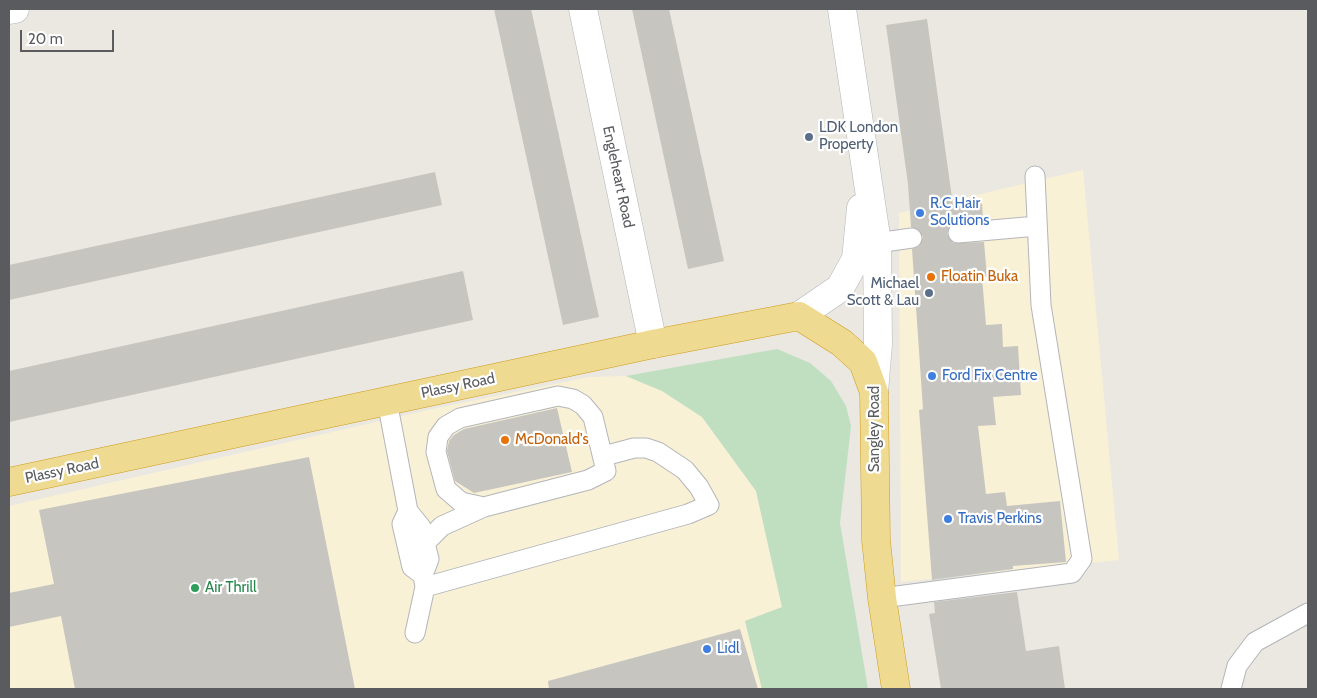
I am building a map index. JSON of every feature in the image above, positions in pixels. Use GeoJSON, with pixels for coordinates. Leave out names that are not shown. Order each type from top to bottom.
{"type":"FeatureCollection","features":[{"type":"Feature","properties":{"kind":"highway","name":"Plassy Road"},"geometry":{"type":"LineString","coordinates":[[9,482],[653,344],[799,316]]}},
{"type":"Feature","properties":{"kind":"highway"},"geometry":{"type":"LineString","coordinates":[[799,316],[842,343],[863,362],[874,392]]}},
{"type":"Feature","properties":{"kind":"highway","name":"Sangley Road"},"geometry":{"type":"LineString","coordinates":[[874,392],[876,540],[882,598],[896,689]]}},
{"type":"Feature","properties":{"kind":"street"},"geometry":{"type":"LineString","coordinates":[[9,10],[15,9]]}},
{"type":"Feature","properties":{"kind":"street","name":"Engleheart Road"},"geometry":{"type":"LineString","coordinates":[[583,9],[653,344]]}},
{"type":"Feature","properties":{"kind":"street","name":"Sangley Road"},"geometry":{"type":"LineString","coordinates":[[842,9],[877,243],[878,344],[874,392]]}},
{"type":"Feature","properties":{"kind":"street","name":"Sangley Road"},"geometry":{"type":"LineString","coordinates":[[799,316],[840,288],[856,260],[865,169]]}},
{"type":"Feature","properties":{"kind":"lane"},"geometry":{"type":"LineString","coordinates":[[882,598],[1072,573],[1082,559],[1041,304],[1034,176]]}},
{"type":"Feature","properties":{"kind":"lane"},"geometry":{"type":"LineString","coordinates":[[958,233],[1037,226]]}},
{"type":"Feature","properties":{"kind":"lane"},"geometry":{"type":"LineString","coordinates":[[877,243],[912,238]]}},
{"type":"Feature","properties":{"kind":"lane"},"geometry":{"type":"LineString","coordinates":[[426,542],[442,526],[484,506],[588,480],[606,471],[604,456],[593,417],[582,405],[573,398],[558,396],[460,418],[446,426],[438,436],[436,452],[446,488],[461,502],[484,506]]}},
{"type":"Feature","properties":{"kind":"lane"},"geometry":{"type":"LineString","coordinates":[[387,401],[408,511],[421,527],[429,559],[415,632]]}},
{"type":"Feature","properties":{"kind":"lane"},"geometry":{"type":"LineString","coordinates":[[424,581],[688,514],[709,505],[699,487],[685,470],[658,452],[634,448],[604,456]]}},
{"type":"Feature","properties":{"kind":"lane"},"geometry":{"type":"LineString","coordinates":[[408,511],[402,524],[412,567],[424,581]]}},
{"type":"Feature","properties":{"kind":"lane"},"geometry":{"type":"LineString","coordinates":[[1231,689],[1236,666],[1254,642],[1308,613]]}},
{"type":"Feature","properties":{"kind":"shaded area"},"geometry":{"type":"Polygon","coordinates":[[[1083,170],[1119,560],[901,582],[899,213],[1083,170]]]}},
{"type":"Feature","properties":{"kind":"shaded area"},"geometry":{"type":"Polygon","coordinates":[[[626,376],[662,391],[702,417],[756,491],[782,608],[745,621],[762,689],[9,689],[9,506],[437,408],[589,377],[626,376]]]}},
{"type":"Feature","properties":{"kind":"green space"},"geometry":{"type":"Polygon","coordinates":[[[777,349],[810,363],[831,381],[846,406],[851,426],[840,523],[868,689],[762,689],[745,621],[782,607],[756,491],[702,417],[662,391],[626,376],[777,349]]]}},
{"type":"Feature","properties":{"kind":"building"},"geometry":{"type":"Polygon","coordinates":[[[494,9],[531,9],[599,317],[563,325],[494,9]]]}},
{"type":"Feature","properties":{"kind":"building"},"geometry":{"type":"Polygon","coordinates":[[[632,9],[669,9],[724,261],[688,269],[632,9]]]}},
{"type":"Feature","properties":{"kind":"building"},"geometry":{"type":"Polygon","coordinates":[[[927,19],[953,205],[982,203],[983,220],[952,224],[947,234],[954,243],[984,242],[987,277],[982,277],[986,325],[1002,324],[1003,347],[1018,346],[1021,395],[993,397],[996,425],[978,426],[986,494],[1005,492],[1007,506],[1060,501],[1066,562],[1013,566],[1013,569],[932,580],[919,410],[923,409],[912,249],[919,246],[923,237],[920,231],[911,227],[908,184],[886,25],[927,19]]]}},
{"type":"Feature","properties":{"kind":"building"},"geometry":{"type":"Polygon","coordinates":[[[435,172],[442,205],[9,300],[9,265],[435,172]]]}},
{"type":"Feature","properties":{"kind":"building"},"geometry":{"type":"Polygon","coordinates":[[[463,271],[473,320],[9,422],[9,371],[463,271]]]}},
{"type":"Feature","properties":{"kind":"building","name":"McDonald's"},"geometry":{"type":"Polygon","coordinates":[[[557,408],[572,472],[474,493],[455,481],[447,451],[449,441],[454,435],[464,429],[557,408]]]}},
{"type":"Feature","properties":{"kind":"building","name":"Air Thrill"},"geometry":{"type":"Polygon","coordinates":[[[309,457],[355,689],[75,689],[61,616],[9,627],[9,593],[54,584],[39,510],[309,457]]]}},
{"type":"Feature","properties":{"kind":"building"},"geometry":{"type":"Polygon","coordinates":[[[1017,592],[1026,651],[1059,646],[1065,689],[941,689],[929,614],[935,613],[934,602],[1017,592]]]}},
{"type":"Feature","properties":{"kind":"building","name":"Lidl"},"geometry":{"type":"Polygon","coordinates":[[[740,629],[758,689],[549,689],[548,681],[740,629]]]}},
{"type":"Feature","properties":{"kind":"place","name":"LDK London Property"},"geometry":{"type":"Point","coordinates":[809,137]}},
{"type":"Feature","properties":{"kind":"place","name":"R.C Hair Solutions"},"geometry":{"type":"Point","coordinates":[920,213]}},
{"type":"Feature","properties":{"kind":"place","name":"Floatin Buka"},"geometry":{"type":"Point","coordinates":[931,277]}},
{"type":"Feature","properties":{"kind":"place","name":"Michael Scott & Lau"},"geometry":{"type":"Point","coordinates":[929,293]}},
{"type":"Feature","properties":{"kind":"place","name":"Ford Fix Centre"},"geometry":{"type":"Point","coordinates":[932,376]}},
{"type":"Feature","properties":{"kind":"place","name":"McDonald's"},"geometry":{"type":"Point","coordinates":[505,440]}},
{"type":"Feature","properties":{"kind":"place","name":"Travis Perkins"},"geometry":{"type":"Point","coordinates":[948,519]}},
{"type":"Feature","properties":{"kind":"place","name":"Air Thrill"},"geometry":{"type":"Point","coordinates":[195,588]}},
{"type":"Feature","properties":{"kind":"place","name":"Lidl"},"geometry":{"type":"Point","coordinates":[707,649]}}]}
